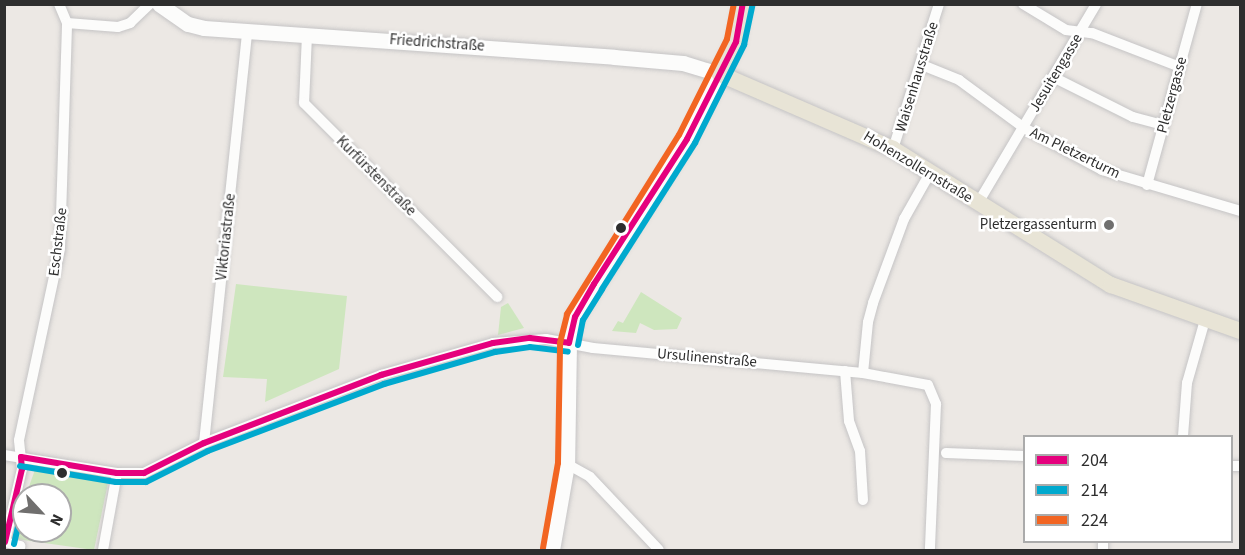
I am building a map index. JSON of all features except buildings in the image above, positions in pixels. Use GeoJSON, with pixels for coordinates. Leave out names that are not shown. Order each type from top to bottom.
{"type":"FeatureCollection","features":[{"type":"Feature","properties":{"kind":"main road","name":"Friedrichstraße"},"geometry":{"type":"LineString","coordinates":[[159,4],[188,24],[307,36],[683,63],[720,74]]}},
{"type":"Feature","properties":{"kind":"main road"},"geometry":{"type":"LineString","coordinates":[[552,550],[567,464],[569,343],[575,317],[687,139],[736,42],[743,4]]}},
{"type":"Feature","properties":{"kind":"main road","name":"Hohenzollernstraße"},"geometry":{"type":"LineString","coordinates":[[720,74],[893,149],[1111,285],[1240,332]]}},
{"type":"Feature","properties":{"kind":"street"},"geometry":{"type":"LineString","coordinates":[[59,4],[67,23],[118,27],[130,23],[150,4]]}},
{"type":"Feature","properties":{"kind":"street","name":"Waisenhausstraße"},"geometry":{"type":"LineString","coordinates":[[893,149],[922,65],[939,4]]}},
{"type":"Feature","properties":{"kind":"street"},"geometry":{"type":"LineString","coordinates":[[1023,4],[1066,30],[1081,31],[1180,67]]}},
{"type":"Feature","properties":{"kind":"street","name":"Jesuitengasse"},"geometry":{"type":"LineString","coordinates":[[978,203],[1096,4]]}},
{"type":"Feature","properties":{"kind":"street","name":"Pletzergasse"},"geometry":{"type":"LineString","coordinates":[[1147,185],[1197,4]]}},
{"type":"Feature","properties":{"kind":"street","name":"Eschstraße"},"geometry":{"type":"LineString","coordinates":[[5,543],[22,469],[19,440],[62,229],[67,23]]}},
{"type":"Feature","properties":{"kind":"street","name":"Viktoriastraße"},"geometry":{"type":"LineString","coordinates":[[204,443],[248,31]]}},
{"type":"Feature","properties":{"kind":"street","name":"Kurfürstenstraße"},"geometry":{"type":"LineString","coordinates":[[307,36],[304,103],[497,297]]}},
{"type":"Feature","properties":{"kind":"street","name":"Am Pletzerturm"},"geometry":{"type":"LineString","coordinates":[[922,65],[959,80],[1024,128],[1102,170],[1240,211]]}},
{"type":"Feature","properties":{"kind":"street"},"geometry":{"type":"LineString","coordinates":[[1053,77],[1133,117],[1164,125]]}},
{"type":"Feature","properties":{"kind":"street"},"geometry":{"type":"LineString","coordinates":[[863,373],[867,322],[873,303],[904,219],[930,173]]}},
{"type":"Feature","properties":{"kind":"street"},"geometry":{"type":"LineString","coordinates":[[1183,435],[1187,383],[1204,320]]}},
{"type":"Feature","properties":{"kind":"street","name":"Ursulinenstraße"},"geometry":{"type":"LineString","coordinates":[[4,455],[117,473],[144,472],[204,443],[370,379],[493,343],[530,338],[846,370],[919,380],[934,394],[930,550]]}},
{"type":"Feature","properties":{"kind":"street"},"geometry":{"type":"LineString","coordinates":[[846,370],[849,421],[860,451],[862,500]]}},
{"type":"Feature","properties":{"kind":"street"},"geometry":{"type":"LineString","coordinates":[[946,453],[1023,456]]}},
{"type":"Feature","properties":{"kind":"street"},"geometry":{"type":"LineString","coordinates":[[567,464],[590,477],[659,550]]}},
{"type":"Feature","properties":{"kind":"street"},"geometry":{"type":"LineString","coordinates":[[103,550],[117,473]]}},
{"type":"Feature","properties":{"kind":"street"},"geometry":{"type":"LineString","coordinates":[[5,543],[20,546],[19,550]]}},
{"type":"Feature","properties":{"kind":"green space"},"geometry":{"type":"Polygon","coordinates":[[[236,284],[347,296],[339,369],[265,402],[267,379],[223,377],[236,284]]]}},
{"type":"Feature","properties":{"kind":"green space"},"geometry":{"type":"Polygon","coordinates":[[[641,292],[682,318],[677,329],[654,330],[640,323],[636,333],[612,331],[618,321],[623,323],[641,292]]]}},
{"type":"Feature","properties":{"kind":"green space"},"geometry":{"type":"Polygon","coordinates":[[[508,303],[524,328],[498,335],[501,307],[508,303]]]}},
{"type":"Feature","properties":{"kind":"green space"},"geometry":{"type":"Polygon","coordinates":[[[37,464],[102,476],[108,483],[94,550],[44,543],[72,543],[72,483],[30,483],[37,464]]]}},
{"type":"Feature","properties":{"kind":"transit line","name":"224"},"geometry":{"type":"LineString","coordinates":[[543,548],[558,463],[560,343],[567,314],[679,135],[727,39],[734,4]]}},
{"type":"Feature","properties":{"kind":"transit line","name":"204"},"geometry":{"type":"LineString","coordinates":[[569,343],[575,317],[594,284],[687,139],[736,42],[743,4]]}},
{"type":"Feature","properties":{"kind":"transit line","name":"214"},"geometry":{"type":"LineString","coordinates":[[578,345],[583,320],[695,143],[744,45],[752,6]]}},
{"type":"Feature","properties":{"kind":"transit line","name":"204"},"geometry":{"type":"LineString","coordinates":[[21,457],[117,473],[144,473],[204,443],[381,375],[493,343],[530,338],[569,343]]}},
{"type":"Feature","properties":{"kind":"transit line","name":"214"},"geometry":{"type":"LineString","coordinates":[[20,466],[116,482],[146,482],[208,451],[384,384],[495,352],[530,347],[568,352]]}},
{"type":"Feature","properties":{"kind":"transit line","name":"204"},"geometry":{"type":"LineString","coordinates":[[5,542],[22,469],[21,457]]}},
{"type":"Feature","properties":{"kind":"place","name":"Pletzergassenturm"},"geometry":{"type":"Point","coordinates":[1109,225]}}]}
